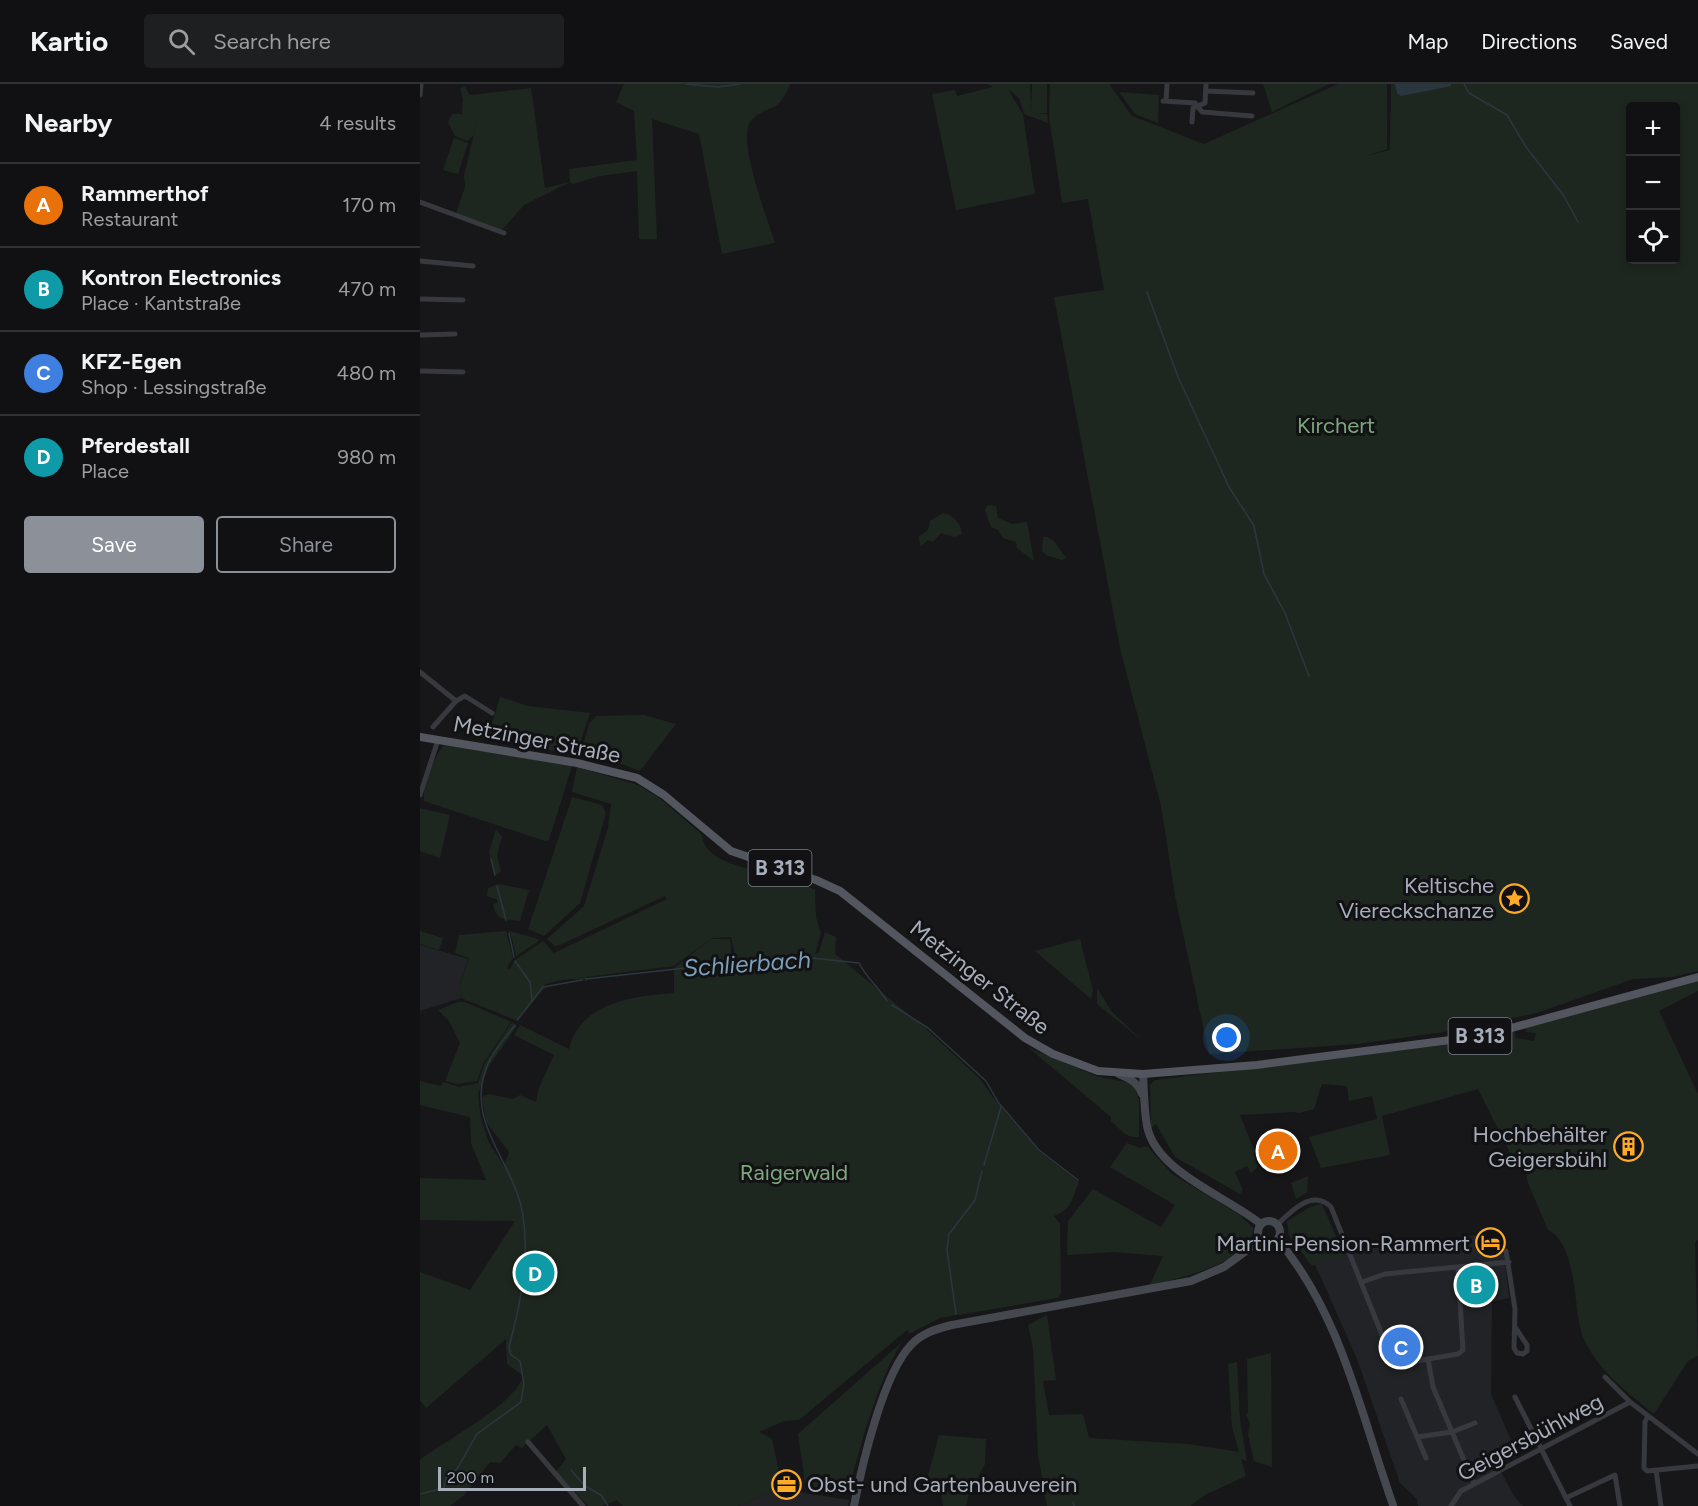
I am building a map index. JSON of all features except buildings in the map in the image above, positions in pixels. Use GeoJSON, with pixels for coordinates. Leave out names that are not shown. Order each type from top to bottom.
{"type":"FeatureCollection","features":[{"type":"Feature","properties":{"kind":"main road","name":"Metzinger Straße"},"geometry":{"type":"LineString","coordinates":[[420,737],[577,763],[637,778],[664,795],[731,850],[816,880],[840,891],[997,1018],[1038,1047],[1098,1071],[1143,1074],[1257,1065],[1466,1038],[1698,977]]}},
{"type":"Feature","properties":{"kind":"street"},"geometry":{"type":"LineString","coordinates":[[420,95],[421,84]]}},
{"type":"Feature","properties":{"kind":"street"},"geometry":{"type":"LineString","coordinates":[[1167,84],[1165,101],[1194,103],[1202,112],[1252,116]]}},
{"type":"Feature","properties":{"kind":"street"},"geometry":{"type":"LineString","coordinates":[[1192,122],[1194,108],[1205,103],[1206,87],[1253,93]]}},
{"type":"Feature","properties":{"kind":"street"},"geometry":{"type":"LineString","coordinates":[[420,202],[504,233]]}},
{"type":"Feature","properties":{"kind":"street"},"geometry":{"type":"LineString","coordinates":[[420,261],[473,266]]}},
{"type":"Feature","properties":{"kind":"street"},"geometry":{"type":"LineString","coordinates":[[420,299],[463,300]]}},
{"type":"Feature","properties":{"kind":"street"},"geometry":{"type":"LineString","coordinates":[[420,335],[455,334]]}},
{"type":"Feature","properties":{"kind":"street"},"geometry":{"type":"LineString","coordinates":[[420,371],[463,372]]}},
{"type":"Feature","properties":{"kind":"street"},"geometry":{"type":"LineString","coordinates":[[420,672],[456,701]]}},
{"type":"Feature","properties":{"kind":"street"},"geometry":{"type":"LineString","coordinates":[[433,727],[456,701],[465,696],[492,713]]}},
{"type":"Feature","properties":{"kind":"street"},"geometry":{"type":"LineString","coordinates":[[420,795],[438,739]]}},
{"type":"Feature","properties":{"kind":"street"},"geometry":{"type":"LineString","coordinates":[[1119,1074],[1139,1086],[1145,1101]]}},
{"type":"Feature","properties":{"kind":"street"},"geometry":{"type":"LineString","coordinates":[[1143,1074],[1147,1127],[1153,1143],[1166,1161],[1261,1224]]}},
{"type":"Feature","properties":{"kind":"street"},"geometry":{"type":"LineString","coordinates":[[1278,1224],[1310,1200],[1320,1200],[1329,1204],[1392,1360],[1402,1364],[1458,1354],[1463,1350],[1458,1268]]}},
{"type":"Feature","properties":{"kind":"street"},"geometry":{"type":"LineString","coordinates":[[1261,1240],[1258,1230],[1261,1224],[1271,1221],[1278,1224],[1281,1230],[1278,1240]]}},
{"type":"Feature","properties":{"kind":"street"},"geometry":{"type":"LineString","coordinates":[[1261,1240],[1271,1243],[1278,1240]]}},
{"type":"Feature","properties":{"kind":"street"},"geometry":{"type":"LineString","coordinates":[[854,1506],[894,1370],[903,1353],[920,1337],[952,1325],[1191,1281],[1224,1267],[1261,1240]]}},
{"type":"Feature","properties":{"kind":"street"},"geometry":{"type":"LineString","coordinates":[[1278,1240],[1310,1282],[1328,1321],[1392,1505],[1402,1506]]}},
{"type":"Feature","properties":{"kind":"street"},"geometry":{"type":"LineString","coordinates":[[1506,1251],[1515,1327]]}},
{"type":"Feature","properties":{"kind":"street"},"geometry":{"type":"LineString","coordinates":[[1362,1282],[1385,1274],[1509,1262]]}},
{"type":"Feature","properties":{"kind":"street"},"geometry":{"type":"LineString","coordinates":[[1428,1359],[1431,1381],[1474,1484]]}},
{"type":"Feature","properties":{"kind":"street","name":"Geigersbühlweg"},"geometry":{"type":"LineString","coordinates":[[1605,1377],[1630,1402],[1698,1454]]}},
{"type":"Feature","properties":{"kind":"street"},"geometry":{"type":"LineString","coordinates":[[1515,1396],[1570,1506]]}},
{"type":"Feature","properties":{"kind":"street"},"geometry":{"type":"LineString","coordinates":[[1401,1399],[1426,1458]]}},
{"type":"Feature","properties":{"kind":"street","name":"Geigersbühlweg"},"geometry":{"type":"LineString","coordinates":[[1451,1506],[1456,1495],[1474,1484],[1630,1402]]}},
{"type":"Feature","properties":{"kind":"street"},"geometry":{"type":"LineString","coordinates":[[1648,1416],[1645,1422],[1644,1468],[1647,1471],[1698,1466]]}},
{"type":"Feature","properties":{"kind":"street"},"geometry":{"type":"LineString","coordinates":[[1417,1437],[1452,1432],[1475,1423]]}},
{"type":"Feature","properties":{"kind":"street"},"geometry":{"type":"LineString","coordinates":[[528,1442],[583,1506]]}},
{"type":"Feature","properties":{"kind":"street"},"geometry":{"type":"LineString","coordinates":[[1656,1470],[1661,1506]]}},
{"type":"Feature","properties":{"kind":"street"},"geometry":{"type":"LineString","coordinates":[[1566,1498],[1615,1475],[1620,1506]]}},
{"type":"Feature","properties":{"kind":"shaded area"},"geometry":{"type":"Polygon","coordinates":[[[1395,84],[1451,84],[1451,86],[1401,96],[1397,93],[1395,84]]]}},
{"type":"Feature","properties":{"kind":"shaded area"},"geometry":{"type":"Polygon","coordinates":[[[420,945],[468,959],[459,986],[461,998],[420,1011],[420,945]]]}},
{"type":"Feature","properties":{"kind":"shaded area"},"geometry":{"type":"Polygon","coordinates":[[[1501,1231],[1509,1298],[1492,1302],[1491,1394],[1518,1456],[1498,1466],[1514,1496],[1523,1506],[1418,1506],[1417,1499],[1400,1483],[1357,1359],[1314,1262],[1353,1246],[1454,1243],[1460,1238],[1501,1231]]]}},
{"type":"Feature","properties":{"kind":"shaded area"},"geometry":{"type":"Polygon","coordinates":[[[779,1489],[849,1500],[848,1506],[738,1506],[779,1489]]]}},
{"type":"Feature","properties":{"kind":"green space"},"geometry":{"type":"Polygon","coordinates":[[[624,84],[790,84],[781,101],[756,116],[747,130],[750,161],[775,243],[722,254],[699,134],[652,119],[657,239],[639,239],[637,171],[600,176],[573,184],[570,182],[569,169],[637,160],[634,111],[616,102],[624,84]]]}},
{"type":"Feature","properties":{"kind":"green space"},"geometry":{"type":"Polygon","coordinates":[[[988,84],[1030,84],[1031,113],[1032,84],[1047,84],[1047,113],[1035,113],[1047,114],[1048,123],[1024,114],[1019,98],[1008,89],[1023,115],[1035,194],[956,210],[932,94],[955,90],[957,96],[993,87],[988,84]]]}},
{"type":"Feature","properties":{"kind":"green space","name":"Kirchert"},"geometry":{"type":"Polygon","coordinates":[[[1050,84],[1109,84],[1132,116],[1204,144],[1338,84],[1387,84],[1387,149],[1366,156],[1390,150],[1391,84],[1395,84],[1397,93],[1451,84],[1698,84],[1698,971],[1673,977],[1633,979],[1537,1013],[1458,1030],[1358,1044],[1209,1054],[1175,896],[1161,806],[1120,648],[1054,297],[1104,290],[1088,199],[1062,203],[1049,116],[1050,84]]]}},
{"type":"Feature","properties":{"kind":"green space"},"geometry":{"type":"Polygon","coordinates":[[[1263,84],[1329,84],[1272,112],[1263,84]]]}},
{"type":"Feature","properties":{"kind":"green space"},"geometry":{"type":"Polygon","coordinates":[[[465,87],[470,95],[531,88],[545,188],[570,182],[524,205],[502,230],[456,213],[465,187],[464,176],[474,135],[467,141],[455,136],[448,122],[452,114],[462,114],[463,99],[460,88],[465,87]]]}},
{"type":"Feature","properties":{"kind":"green space"},"geometry":{"type":"Polygon","coordinates":[[[1119,92],[1159,95],[1158,123],[1135,114],[1119,92]]]}},
{"type":"Feature","properties":{"kind":"green space"},"geometry":{"type":"Polygon","coordinates":[[[454,138],[468,143],[458,174],[443,170],[454,138]]]}},
{"type":"Feature","properties":{"kind":"green space"},"geometry":{"type":"Polygon","coordinates":[[[988,505],[996,506],[998,518],[1012,524],[1027,522],[1034,561],[1017,548],[1016,542],[1003,538],[998,530],[991,527],[985,510],[988,505]]]}},
{"type":"Feature","properties":{"kind":"green space"},"geometry":{"type":"Polygon","coordinates":[[[943,513],[956,520],[962,534],[955,537],[941,533],[933,542],[928,540],[921,546],[918,537],[928,530],[930,521],[943,513]]]}},
{"type":"Feature","properties":{"kind":"green space"},"geometry":{"type":"Polygon","coordinates":[[[1043,537],[1054,541],[1066,558],[1062,560],[1046,555],[1042,551],[1043,537]]]}},
{"type":"Feature","properties":{"kind":"green space"},"geometry":{"type":"Polygon","coordinates":[[[500,697],[528,706],[590,713],[576,755],[487,739],[500,697]]]}},
{"type":"Feature","properties":{"kind":"green space"},"geometry":{"type":"Polygon","coordinates":[[[644,715],[676,724],[640,771],[616,762],[580,756],[589,724],[596,716],[644,715]]]}},
{"type":"Feature","properties":{"kind":"green space"},"geometry":{"type":"Polygon","coordinates":[[[445,745],[572,766],[549,840],[545,841],[424,801],[430,771],[445,745]]]}},
{"type":"Feature","properties":{"kind":"green space","name":"Raigerwald"},"geometry":{"type":"Polygon","coordinates":[[[577,767],[638,785],[661,799],[702,835],[705,845],[723,860],[788,878],[815,890],[816,917],[821,933],[815,954],[819,952],[825,932],[836,937],[835,954],[924,1027],[980,1079],[1039,1151],[1079,1182],[1068,1207],[1054,1216],[1060,1224],[1061,1293],[1058,1298],[940,1318],[909,1334],[907,1330],[799,1420],[784,1421],[759,1432],[772,1439],[779,1472],[779,1489],[738,1506],[623,1506],[617,1500],[602,1506],[588,1506],[556,1472],[566,1459],[547,1425],[522,1448],[516,1445],[500,1463],[490,1462],[464,1495],[450,1506],[420,1506],[420,1460],[478,1422],[506,1400],[524,1376],[507,1364],[506,1339],[426,1408],[420,1400],[420,1272],[470,1290],[515,1221],[420,1220],[420,1178],[486,1180],[471,1143],[470,1117],[420,1105],[420,1081],[441,1086],[443,1082],[459,1087],[478,1083],[484,1065],[512,1022],[517,1026],[489,1066],[478,1094],[481,1119],[489,1143],[504,1166],[509,1152],[486,1122],[482,1097],[489,1094],[513,1099],[520,1095],[536,1102],[538,1090],[554,1055],[514,1035],[520,1025],[569,1049],[575,1033],[597,1011],[643,996],[674,993],[674,968],[711,939],[730,939],[732,960],[736,960],[731,937],[712,938],[674,966],[586,977],[587,981],[572,979],[555,981],[544,985],[545,987],[518,1021],[461,998],[459,986],[469,958],[455,953],[459,935],[506,931],[513,958],[507,968],[510,969],[514,961],[543,941],[554,953],[667,899],[665,896],[560,945],[555,946],[547,939],[584,906],[608,828],[611,804],[572,792],[577,767]]]}},
{"type":"Feature","properties":{"kind":"green space"},"geometry":{"type":"Polygon","coordinates":[[[572,797],[602,805],[606,813],[580,903],[544,936],[528,929],[572,797]]]}},
{"type":"Feature","properties":{"kind":"green space"},"geometry":{"type":"Polygon","coordinates":[[[420,808],[450,815],[440,858],[420,851],[420,808]]]}},
{"type":"Feature","properties":{"kind":"green space"},"geometry":{"type":"Polygon","coordinates":[[[496,829],[502,837],[497,854],[501,872],[495,875],[489,852],[496,829]]]}},
{"type":"Feature","properties":{"kind":"green space"},"geometry":{"type":"Polygon","coordinates":[[[499,884],[529,890],[520,921],[502,918],[497,914],[493,904],[497,903],[497,900],[487,896],[488,888],[499,884]]]}},
{"type":"Feature","properties":{"kind":"green space"},"geometry":{"type":"Polygon","coordinates":[[[420,931],[443,938],[439,950],[420,944],[420,931]]]}},
{"type":"Feature","properties":{"kind":"green space"},"geometry":{"type":"Polygon","coordinates":[[[510,931],[538,939],[539,941],[516,956],[510,931]]]}},
{"type":"Feature","properties":{"kind":"green space"},"geometry":{"type":"Polygon","coordinates":[[[1080,939],[1093,990],[1091,999],[1035,951],[1080,939]]]}},
{"type":"Feature","properties":{"kind":"green space"},"geometry":{"type":"Polygon","coordinates":[[[1698,981],[1698,991],[1659,1011],[1698,1094],[1698,1240],[1695,1242],[1698,1356],[1688,1361],[1654,1414],[1604,1370],[1589,1349],[1580,1326],[1570,1263],[1565,1249],[1558,1238],[1548,1230],[1528,1183],[1525,1168],[1509,1151],[1478,1089],[1382,1116],[1390,1155],[1321,1168],[1309,1137],[1377,1119],[1372,1096],[1349,1101],[1347,1086],[1322,1084],[1314,1109],[1299,1113],[1240,1115],[1255,1152],[1253,1153],[1258,1167],[1251,1173],[1247,1166],[1235,1172],[1243,1190],[1240,1194],[1175,1157],[1156,1124],[1151,1128],[1150,1085],[1155,1080],[1460,1043],[1515,1031],[1516,1038],[1534,1041],[1536,1033],[1526,1032],[1525,1028],[1698,981]]]}},
{"type":"Feature","properties":{"kind":"green space"},"geometry":{"type":"Polygon","coordinates":[[[1097,988],[1112,1012],[1143,1041],[1097,1004],[1097,988]]]}},
{"type":"Feature","properties":{"kind":"green space"},"geometry":{"type":"Polygon","coordinates":[[[458,1002],[465,1002],[511,1022],[483,1064],[477,1081],[458,1084],[445,1081],[460,1043],[449,1021],[438,1010],[458,1002]]]}},
{"type":"Feature","properties":{"kind":"green space"},"geometry":{"type":"Polygon","coordinates":[[[1029,1048],[1096,1076],[1130,1083],[1136,1089],[1139,1100],[1139,1137],[1124,1133],[1111,1121],[1111,1117],[1029,1048]]]}},
{"type":"Feature","properties":{"kind":"green space"},"geometry":{"type":"Polygon","coordinates":[[[1127,1143],[1140,1148],[1147,1146],[1172,1174],[1240,1215],[1253,1228],[1250,1240],[1241,1250],[1212,1267],[1150,1285],[1163,1256],[1114,1252],[1067,1255],[1068,1221],[1093,1189],[1161,1227],[1175,1205],[1110,1167],[1127,1143]]]}},
{"type":"Feature","properties":{"kind":"green space"},"geometry":{"type":"Polygon","coordinates":[[[1308,1176],[1307,1192],[1296,1199],[1291,1183],[1308,1176]]]}},
{"type":"Feature","properties":{"kind":"green space"},"geometry":{"type":"Polygon","coordinates":[[[1322,1204],[1344,1255],[1312,1266],[1289,1236],[1287,1221],[1312,1206],[1322,1204]]]}},
{"type":"Feature","properties":{"kind":"green space"},"geometry":{"type":"Polygon","coordinates":[[[1047,1315],[1056,1380],[1043,1381],[1049,1415],[1083,1414],[1089,1438],[1188,1444],[1239,1452],[1232,1427],[1228,1364],[1237,1362],[1240,1420],[1247,1461],[1241,1459],[1246,1476],[1205,1495],[1190,1506],[1047,1506],[1038,1455],[1033,1348],[1028,1325],[1047,1315]]]}},
{"type":"Feature","properties":{"kind":"green space"},"geometry":{"type":"Polygon","coordinates":[[[902,1342],[877,1394],[849,1487],[842,1495],[806,1491],[798,1434],[902,1342]]]}},
{"type":"Feature","properties":{"kind":"green space"},"geometry":{"type":"Polygon","coordinates":[[[1271,1353],[1272,1467],[1254,1461],[1248,1435],[1250,1423],[1246,1415],[1248,1412],[1247,1359],[1271,1353]]]}},
{"type":"Feature","properties":{"kind":"green space"},"geometry":{"type":"Polygon","coordinates":[[[939,1435],[986,1439],[985,1464],[969,1494],[966,1506],[943,1506],[939,1478],[927,1480],[939,1435]]]}},
{"type":"Feature","properties":{"kind":"waterway"},"geometry":{"type":"LineString","coordinates":[[686,84],[718,87],[740,84]]}},
{"type":"Feature","properties":{"kind":"waterway"},"geometry":{"type":"LineString","coordinates":[[1464,84],[1469,93],[1507,115],[1526,147],[1564,196],[1578,222]]}},
{"type":"Feature","properties":{"kind":"waterway"},"geometry":{"type":"LineString","coordinates":[[1147,292],[1178,377],[1229,487],[1254,526],[1264,574],[1285,613],[1309,676]]}},
{"type":"Feature","properties":{"kind":"waterway"},"geometry":{"type":"LineString","coordinates":[[491,859],[495,875]]}},
{"type":"Feature","properties":{"kind":"waterway"},"geometry":{"type":"LineString","coordinates":[[497,886],[506,920]]}},
{"type":"Feature","properties":{"kind":"waterway"},"geometry":{"type":"LineString","coordinates":[[509,933],[514,957]]}},
{"type":"Feature","properties":{"kind":"waterway","name":"Schlierbach"},"geometry":{"type":"LineString","coordinates":[[586,979],[793,956],[859,963],[887,1001]]}},
{"type":"Feature","properties":{"kind":"waterway"},"geometry":{"type":"LineString","coordinates":[[515,961],[530,982],[532,1000]]}},
{"type":"Feature","properties":{"kind":"waterway","name":"Schlierbach"},"geometry":{"type":"LineString","coordinates":[[517,1020],[543,987],[582,980]]}},
{"type":"Feature","properties":{"kind":"waterway","name":"Schlierbach"},"geometry":{"type":"LineString","coordinates":[[892,1005],[928,1028],[986,1081],[998,1102],[1039,1150],[1078,1180]]}},
{"type":"Feature","properties":{"kind":"waterway","name":"Schlierbach"},"geometry":{"type":"LineString","coordinates":[[420,1494],[444,1488],[446,1477],[457,1469],[477,1434],[521,1402],[524,1384],[520,1361],[511,1355],[509,1347],[525,1266],[523,1216],[511,1178],[486,1125],[482,1107],[482,1087],[489,1061],[515,1025]]}},
{"type":"Feature","properties":{"kind":"waterway"},"geometry":{"type":"LineString","coordinates":[[984,1165],[1001,1107]]}},
{"type":"Feature","properties":{"kind":"waterway"},"geometry":{"type":"LineString","coordinates":[[956,1314],[947,1250],[949,1234],[975,1200],[982,1171]]}},
{"type":"Feature","properties":{"kind":"waterway"},"geometry":{"type":"LineString","coordinates":[[571,1470],[585,1486],[601,1495],[608,1506]]}},
{"type":"Feature","properties":{"kind":"waterway"},"geometry":{"type":"LineString","coordinates":[[1073,1502],[1074,1506]]}},
{"type":"Feature","properties":{"kind":"place","name":"Keltische Viereckschanze"},"geometry":{"type":"Point","coordinates":[1515,898]}},
{"type":"Feature","properties":{"kind":"place","name":"Hochbehälter Geigersbühl"},"geometry":{"type":"Point","coordinates":[1628,1147]}},
{"type":"Feature","properties":{"kind":"place","name":"Rammerthof"},"geometry":{"type":"Point","coordinates":[1278,1151]}},
{"type":"Feature","properties":{"kind":"place","name":"Martini-Pension-Rammert"},"geometry":{"type":"Point","coordinates":[1491,1243]}},
{"type":"Feature","properties":{"kind":"place","name":"Pferdestall"},"geometry":{"type":"Point","coordinates":[535,1273]}},
{"type":"Feature","properties":{"kind":"place","name":"Kontron Electronics"},"geometry":{"type":"Point","coordinates":[1476,1285]}},
{"type":"Feature","properties":{"kind":"place","name":"KFZ-Egen"},"geometry":{"type":"Point","coordinates":[1401,1347]}},
{"type":"Feature","properties":{"kind":"place","name":"Obst- und Gartenbauverein"},"geometry":{"type":"Point","coordinates":[786,1484]}}]}
